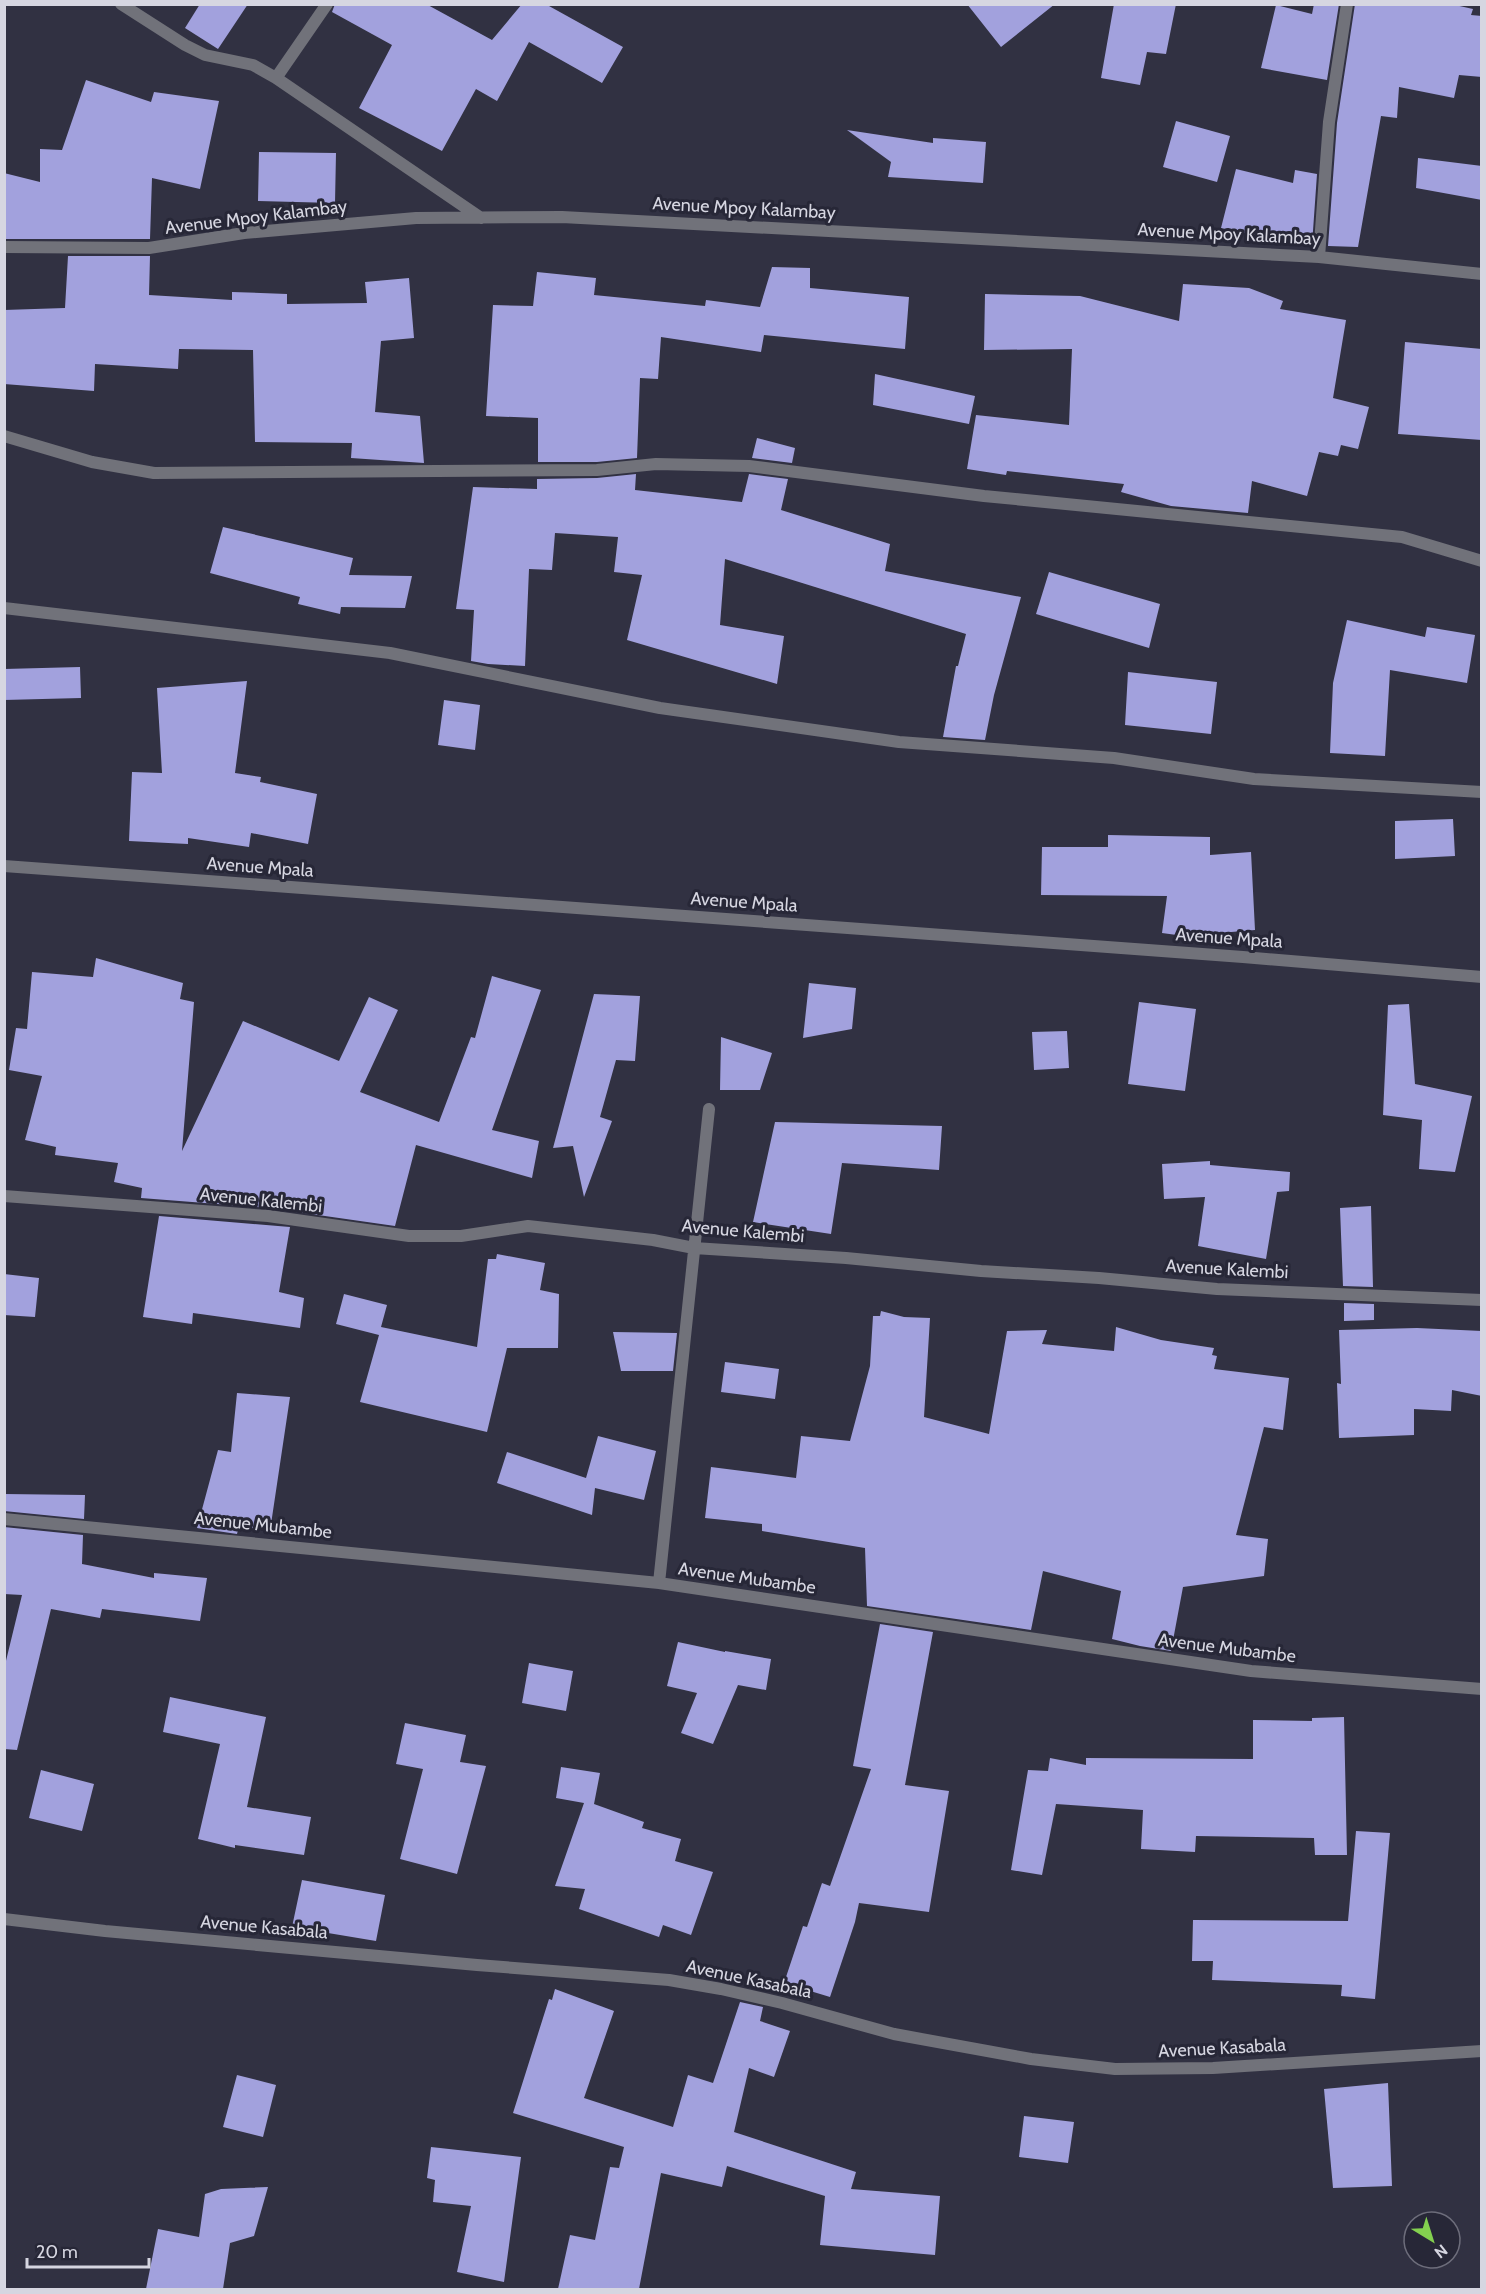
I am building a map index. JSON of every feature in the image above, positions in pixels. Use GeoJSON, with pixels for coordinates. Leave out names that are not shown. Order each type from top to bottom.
{"type":"FeatureCollection","features":[{"type":"Feature","properties":{"kind":"street"},"geometry":{"type":"LineString","coordinates":[[121,4],[184,45],[205,55],[253,65],[276,78],[481,218]]}},
{"type":"Feature","properties":{"kind":"street"},"geometry":{"type":"LineString","coordinates":[[276,78],[327,4]]}},
{"type":"Feature","properties":{"kind":"street"},"geometry":{"type":"LineString","coordinates":[[1319,257],[1329,122],[1347,4]]}},
{"type":"Feature","properties":{"kind":"street","name":"Avenue Mpoy Kalambay"},"geometry":{"type":"LineString","coordinates":[[4,247],[149,248],[256,232],[416,218],[562,217],[1319,257],[1482,274]]}},
{"type":"Feature","properties":{"kind":"street"},"geometry":{"type":"LineString","coordinates":[[4,436],[92,462],[154,473],[597,470],[667,464],[749,466],[984,496],[1402,537],[1482,561]]}},
{"type":"Feature","properties":{"kind":"street"},"geometry":{"type":"LineString","coordinates":[[4,608],[390,653],[660,708],[899,741],[1114,758],[1254,779],[1482,792]]}},
{"type":"Feature","properties":{"kind":"street","name":"Avenue Mpala"},"geometry":{"type":"LineString","coordinates":[[4,866],[1221,955],[1482,977]]}},
{"type":"Feature","properties":{"kind":"street"},"geometry":{"type":"LineString","coordinates":[[659,1583],[709,1109]]}},
{"type":"Feature","properties":{"kind":"street","name":"Avenue Kalembi"},"geometry":{"type":"LineString","coordinates":[[4,1196],[268,1216],[409,1236],[461,1236],[528,1226],[653,1240],[694,1248],[846,1258],[981,1271],[1099,1278],[1217,1289],[1482,1300]]}},
{"type":"Feature","properties":{"kind":"street","name":"Avenue Mubambe"},"geometry":{"type":"LineString","coordinates":[[4,1519],[659,1583],[1251,1671],[1482,1689]]}},
{"type":"Feature","properties":{"kind":"street","name":"Avenue Kasabala"},"geometry":{"type":"LineString","coordinates":[[4,1919],[105,1931],[669,1980],[782,2003],[894,2034],[1031,2059],[1115,2069],[1214,2068],[1482,2051]]}},
{"type":"Feature","properties":{"kind":"building"},"geometry":{"type":"Polygon","coordinates":[[[200,4],[248,4],[218,49],[185,28],[200,4]]]}},
{"type":"Feature","properties":{"kind":"building"},"geometry":{"type":"Polygon","coordinates":[[[335,4],[426,4],[492,40],[522,4],[550,4],[549,6],[623,47],[602,83],[529,42],[497,101],[476,89],[442,151],[359,108],[392,45],[332,12],[335,4]]]}},
{"type":"Feature","properties":{"kind":"building"},"geometry":{"type":"Polygon","coordinates":[[[967,4],[1055,4],[1001,47],[967,4]]]}},
{"type":"Feature","properties":{"kind":"building"},"geometry":{"type":"Polygon","coordinates":[[[1114,4],[1176,4],[1166,54],[1147,52],[1140,85],[1101,78],[1114,4]]]}},
{"type":"Feature","properties":{"kind":"building"},"geometry":{"type":"Polygon","coordinates":[[[1314,4],[1339,4],[1327,80],[1261,68],[1276,5],[1312,14],[1314,4]]]}},
{"type":"Feature","properties":{"kind":"building"},"geometry":{"type":"Polygon","coordinates":[[[1355,4],[1455,5],[1473,9],[1471,15],[1482,16],[1482,77],[1459,75],[1454,98],[1399,87],[1397,118],[1381,116],[1358,247],[1328,246],[1337,123],[1355,4]]]}},
{"type":"Feature","properties":{"kind":"building"},"geometry":{"type":"Polygon","coordinates":[[[86,80],[151,102],[154,92],[219,101],[200,189],[152,178],[150,239],[4,239],[4,173],[40,182],[40,149],[62,150],[86,80]]]}},
{"type":"Feature","properties":{"kind":"building"},"geometry":{"type":"Polygon","coordinates":[[[1176,121],[1230,136],[1217,182],[1163,167],[1176,121]]]}},
{"type":"Feature","properties":{"kind":"building"},"geometry":{"type":"Polygon","coordinates":[[[847,130],[933,143],[933,138],[986,142],[983,183],[888,177],[891,162],[847,130]]]}},
{"type":"Feature","properties":{"kind":"building"},"geometry":{"type":"Polygon","coordinates":[[[259,152],[336,153],[335,203],[258,201],[259,152]]]}},
{"type":"Feature","properties":{"kind":"building"},"geometry":{"type":"Polygon","coordinates":[[[1418,158],[1482,166],[1482,200],[1416,188],[1418,158]]]}},
{"type":"Feature","properties":{"kind":"building"},"geometry":{"type":"Polygon","coordinates":[[[1236,169],[1293,183],[1295,170],[1317,174],[1312,245],[1296,244],[1221,228],[1236,169]]]}},
{"type":"Feature","properties":{"kind":"building"},"geometry":{"type":"Polygon","coordinates":[[[68,256],[150,256],[149,295],[232,300],[232,292],[287,294],[287,304],[367,303],[365,282],[409,278],[414,338],[381,341],[375,412],[420,416],[424,463],[351,458],[352,443],[255,442],[253,350],[179,349],[178,369],[95,364],[94,391],[4,384],[4,310],[65,308],[68,256]]]}},
{"type":"Feature","properties":{"kind":"building"},"geometry":{"type":"Polygon","coordinates":[[[772,267],[810,268],[810,288],[909,297],[905,349],[764,335],[761,352],[661,337],[658,379],[640,378],[637,458],[597,462],[538,462],[538,418],[486,416],[493,305],[533,306],[537,272],[596,278],[594,295],[705,306],[706,300],[760,307],[772,267]]]}},
{"type":"Feature","properties":{"kind":"building"},"geometry":{"type":"Polygon","coordinates":[[[1183,284],[1249,288],[1283,301],[1280,309],[1346,320],[1333,398],[1369,407],[1358,449],[1341,445],[1338,456],[1319,452],[1307,496],[1252,481],[1248,513],[1171,506],[1121,492],[1124,484],[1007,471],[1006,475],[967,469],[976,415],[1069,425],[1072,349],[984,350],[985,294],[1080,296],[1179,321],[1183,284]]]}},
{"type":"Feature","properties":{"kind":"building"},"geometry":{"type":"Polygon","coordinates":[[[1405,342],[1482,349],[1482,440],[1398,434],[1405,342]]]}},
{"type":"Feature","properties":{"kind":"building"},"geometry":{"type":"Polygon","coordinates":[[[875,374],[975,396],[969,424],[873,405],[875,374]]]}},
{"type":"Feature","properties":{"kind":"building"},"geometry":{"type":"Polygon","coordinates":[[[757,438],[795,448],[792,463],[752,458],[757,438]]]}},
{"type":"Feature","properties":{"kind":"building"},"geometry":{"type":"Polygon","coordinates":[[[636,474],[635,490],[742,502],[749,474],[788,479],[781,510],[890,544],[885,571],[1021,597],[994,695],[985,740],[943,737],[956,666],[958,666],[966,634],[725,559],[720,625],[784,636],[777,684],[627,640],[642,575],[614,572],[618,537],[555,533],[552,570],[529,569],[525,666],[471,661],[474,610],[456,609],[473,487],[537,489],[537,479],[597,478],[636,474]]]}},
{"type":"Feature","properties":{"kind":"building"},"geometry":{"type":"Polygon","coordinates":[[[223,527],[353,558],[349,575],[412,576],[405,608],[341,607],[340,614],[298,604],[300,597],[210,573],[223,527]]]}},
{"type":"Feature","properties":{"kind":"building"},"geometry":{"type":"Polygon","coordinates":[[[1049,572],[1160,604],[1149,648],[1036,614],[1049,572]]]}},
{"type":"Feature","properties":{"kind":"building"},"geometry":{"type":"Polygon","coordinates":[[[1347,620],[1425,637],[1427,627],[1475,635],[1467,683],[1390,670],[1385,756],[1330,753],[1333,683],[1347,620]]]}},
{"type":"Feature","properties":{"kind":"building"},"geometry":{"type":"Polygon","coordinates":[[[80,667],[81,698],[4,700],[4,669],[80,667]]]}},
{"type":"Feature","properties":{"kind":"building"},"geometry":{"type":"Polygon","coordinates":[[[1128,672],[1217,682],[1211,734],[1125,725],[1128,672]]]}},
{"type":"Feature","properties":{"kind":"building"},"geometry":{"type":"Polygon","coordinates":[[[247,681],[235,773],[261,777],[260,782],[317,794],[308,844],[251,833],[249,847],[188,838],[188,844],[129,841],[132,772],[162,773],[157,688],[247,681]]]}},
{"type":"Feature","properties":{"kind":"building"},"geometry":{"type":"Polygon","coordinates":[[[444,700],[480,705],[475,750],[438,745],[444,700]]]}},
{"type":"Feature","properties":{"kind":"building"},"geometry":{"type":"Polygon","coordinates":[[[1453,819],[1455,856],[1395,859],[1395,821],[1453,819]]]}},
{"type":"Feature","properties":{"kind":"building"},"geometry":{"type":"Polygon","coordinates":[[[1108,835],[1210,837],[1210,855],[1251,852],[1255,930],[1184,936],[1162,933],[1167,896],[1041,895],[1042,847],[1108,847],[1108,835]]]}},
{"type":"Feature","properties":{"kind":"building"},"geometry":{"type":"Polygon","coordinates":[[[96,958],[183,983],[180,999],[194,1002],[182,1151],[243,1021],[339,1061],[369,997],[398,1010],[360,1092],[439,1122],[471,1037],[475,1038],[492,976],[541,990],[492,1130],[539,1141],[532,1178],[416,1145],[395,1226],[269,1208],[141,1198],[142,1188],[114,1182],[118,1163],[55,1155],[56,1147],[25,1140],[42,1076],[9,1070],[16,1028],[27,1029],[32,972],[93,977],[96,958]]]}},
{"type":"Feature","properties":{"kind":"building"},"geometry":{"type":"Polygon","coordinates":[[[809,983],[856,988],[852,1029],[803,1038],[809,983]]]}},
{"type":"Feature","properties":{"kind":"building"},"geometry":{"type":"Polygon","coordinates":[[[594,994],[640,996],[635,1061],[616,1060],[600,1117],[612,1121],[584,1197],[573,1146],[553,1148],[594,994]]]}},
{"type":"Feature","properties":{"kind":"building"},"geometry":{"type":"Polygon","coordinates":[[[1139,1002],[1196,1009],[1185,1091],[1128,1084],[1139,1002]]]}},
{"type":"Feature","properties":{"kind":"building"},"geometry":{"type":"Polygon","coordinates":[[[1409,1004],[1415,1084],[1472,1096],[1455,1172],[1419,1169],[1422,1120],[1383,1115],[1388,1005],[1409,1004]]]}},
{"type":"Feature","properties":{"kind":"building"},"geometry":{"type":"Polygon","coordinates":[[[1067,1031],[1069,1068],[1034,1070],[1032,1032],[1067,1031]]]}},
{"type":"Feature","properties":{"kind":"building"},"geometry":{"type":"Polygon","coordinates":[[[721,1037],[772,1053],[760,1090],[720,1090],[721,1037]]]}},
{"type":"Feature","properties":{"kind":"building"},"geometry":{"type":"Polygon","coordinates":[[[775,1122],[942,1126],[939,1170],[842,1163],[831,1234],[753,1222],[775,1122]]]}},
{"type":"Feature","properties":{"kind":"building"},"geometry":{"type":"Polygon","coordinates":[[[1210,1161],[1210,1165],[1290,1172],[1289,1191],[1277,1192],[1266,1259],[1198,1246],[1205,1197],[1164,1199],[1162,1164],[1210,1161]]]}},
{"type":"Feature","properties":{"kind":"building"},"geometry":{"type":"Polygon","coordinates":[[[1371,1206],[1373,1287],[1343,1286],[1340,1208],[1371,1206]]]}},
{"type":"Feature","properties":{"kind":"building"},"geometry":{"type":"Polygon","coordinates":[[[159,1216],[290,1227],[279,1292],[304,1298],[300,1328],[193,1313],[192,1324],[143,1317],[159,1216]]]}},
{"type":"Feature","properties":{"kind":"building"},"geometry":{"type":"Polygon","coordinates":[[[497,1254],[545,1263],[540,1290],[559,1294],[558,1348],[507,1348],[487,1432],[360,1402],[379,1335],[336,1324],[344,1294],[387,1305],[381,1327],[477,1347],[488,1259],[496,1259],[497,1254]]]}},
{"type":"Feature","properties":{"kind":"building"},"geometry":{"type":"Polygon","coordinates":[[[4,1274],[39,1278],[35,1317],[4,1315],[4,1274]]]}},
{"type":"Feature","properties":{"kind":"building"},"geometry":{"type":"Polygon","coordinates":[[[1344,1303],[1374,1304],[1374,1320],[1344,1321],[1344,1303]]]}},
{"type":"Feature","properties":{"kind":"building"},"geometry":{"type":"Polygon","coordinates":[[[881,1311],[904,1317],[930,1318],[924,1417],[989,1434],[1007,1331],[1047,1330],[1042,1344],[1114,1351],[1116,1327],[1161,1340],[1214,1348],[1212,1355],[1217,1356],[1214,1369],[1289,1378],[1283,1430],[1264,1427],[1236,1535],[1268,1539],[1264,1576],[1183,1587],[1171,1651],[1112,1639],[1121,1591],[1043,1571],[1031,1630],[867,1606],[865,1548],[762,1531],[762,1524],[705,1518],[711,1467],[796,1478],[801,1436],[850,1441],[870,1366],[873,1316],[880,1316],[881,1311]]]}},
{"type":"Feature","properties":{"kind":"building"},"geometry":{"type":"Polygon","coordinates":[[[1417,1328],[1482,1331],[1482,1396],[1452,1390],[1451,1411],[1414,1409],[1414,1435],[1339,1438],[1337,1383],[1341,1384],[1339,1330],[1417,1328]]]}},
{"type":"Feature","properties":{"kind":"building"},"geometry":{"type":"Polygon","coordinates":[[[613,1332],[677,1333],[673,1371],[621,1371],[613,1332]]]}},
{"type":"Feature","properties":{"kind":"building"},"geometry":{"type":"Polygon","coordinates":[[[725,1362],[779,1369],[775,1399],[721,1392],[725,1362]]]}},
{"type":"Feature","properties":{"kind":"building"},"geometry":{"type":"Polygon","coordinates":[[[237,1393],[290,1397],[270,1531],[239,1526],[237,1534],[197,1528],[218,1450],[231,1452],[237,1393]]]}},
{"type":"Feature","properties":{"kind":"building"},"geometry":{"type":"Polygon","coordinates":[[[598,1436],[656,1451],[644,1500],[595,1488],[592,1515],[497,1483],[507,1452],[586,1478],[598,1436]]]}},
{"type":"Feature","properties":{"kind":"building"},"geometry":{"type":"Polygon","coordinates":[[[4,1494],[85,1495],[84,1519],[4,1511],[4,1494]]]}},
{"type":"Feature","properties":{"kind":"building"},"geometry":{"type":"Polygon","coordinates":[[[4,1527],[83,1535],[82,1564],[154,1578],[154,1573],[207,1578],[200,1621],[102,1609],[100,1618],[51,1609],[17,1750],[4,1749],[4,1669],[22,1595],[4,1594],[4,1527]]]}},
{"type":"Feature","properties":{"kind":"building"},"geometry":{"type":"Polygon","coordinates":[[[880,1624],[933,1632],[905,1785],[949,1791],[929,1912],[859,1903],[830,1997],[784,1983],[803,1926],[807,1927],[822,1883],[830,1886],[871,1769],[853,1766],[880,1624]]]}},
{"type":"Feature","properties":{"kind":"building"},"geometry":{"type":"Polygon","coordinates":[[[678,1642],[771,1659],[766,1690],[738,1685],[713,1744],[681,1733],[697,1693],[667,1686],[678,1642]]]}},
{"type":"Feature","properties":{"kind":"building"},"geometry":{"type":"Polygon","coordinates":[[[529,1663],[573,1671],[566,1711],[522,1703],[529,1663]]]}},
{"type":"Feature","properties":{"kind":"building"},"geometry":{"type":"Polygon","coordinates":[[[170,1697],[266,1717],[247,1807],[311,1817],[304,1855],[235,1845],[235,1848],[198,1839],[220,1744],[163,1732],[170,1697]]]}},
{"type":"Feature","properties":{"kind":"building"},"geometry":{"type":"Polygon","coordinates":[[[1344,1717],[1347,1855],[1315,1855],[1314,1838],[1196,1836],[1195,1852],[1141,1849],[1143,1810],[1056,1804],[1042,1875],[1011,1870],[1028,1770],[1048,1771],[1050,1758],[1086,1765],[1086,1758],[1253,1759],[1253,1720],[1312,1721],[1312,1718],[1344,1717]]]}},
{"type":"Feature","properties":{"kind":"building"},"geometry":{"type":"Polygon","coordinates":[[[405,1723],[466,1735],[460,1762],[486,1766],[457,1874],[400,1859],[423,1769],[396,1764],[405,1723]]]}},
{"type":"Feature","properties":{"kind":"building"},"geometry":{"type":"Polygon","coordinates":[[[561,1767],[600,1773],[594,1804],[644,1822],[642,1828],[681,1839],[675,1861],[713,1872],[691,1935],[663,1925],[659,1937],[579,1909],[585,1889],[555,1886],[584,1803],[556,1798],[561,1767]]]}},
{"type":"Feature","properties":{"kind":"building"},"geometry":{"type":"Polygon","coordinates":[[[41,1770],[94,1784],[82,1831],[29,1818],[41,1770]]]}},
{"type":"Feature","properties":{"kind":"building"},"geometry":{"type":"Polygon","coordinates":[[[1356,1831],[1390,1833],[1375,1999],[1341,1996],[1342,1985],[1212,1980],[1213,1961],[1192,1961],[1193,1920],[1348,1921],[1356,1831]]]}},
{"type":"Feature","properties":{"kind":"building"},"geometry":{"type":"Polygon","coordinates":[[[302,1880],[385,1895],[376,1941],[292,1927],[302,1880]]]}},
{"type":"Feature","properties":{"kind":"building"},"geometry":{"type":"Polygon","coordinates":[[[555,1989],[614,2011],[584,2098],[673,2127],[688,2075],[713,2083],[740,2002],[763,2007],[760,2021],[790,2031],[774,2077],[749,2068],[734,2132],[856,2172],[851,2189],[940,2196],[935,2255],[820,2245],[825,2196],[727,2166],[722,2187],[661,2173],[639,2289],[558,2289],[570,2235],[595,2240],[610,2167],[619,2168],[624,2147],[513,2113],[549,1999],[552,2000],[555,1989]]]}},
{"type":"Feature","properties":{"kind":"building"},"geometry":{"type":"Polygon","coordinates":[[[237,2075],[276,2085],[263,2137],[223,2127],[237,2075]]]}},
{"type":"Feature","properties":{"kind":"building"},"geometry":{"type":"Polygon","coordinates":[[[1388,2083],[1392,2186],[1333,2188],[1324,2089],[1388,2083]]]}},
{"type":"Feature","properties":{"kind":"building"},"geometry":{"type":"Polygon","coordinates":[[[1024,2116],[1074,2122],[1068,2163],[1019,2157],[1024,2116]]]}},
{"type":"Feature","properties":{"kind":"building"},"geometry":{"type":"Polygon","coordinates":[[[431,2147],[521,2157],[504,2282],[457,2272],[471,2206],[433,2202],[435,2180],[427,2178],[431,2147]]]}},
{"type":"Feature","properties":{"kind":"building"},"geometry":{"type":"Polygon","coordinates":[[[268,2187],[254,2236],[230,2243],[223,2289],[146,2289],[158,2229],[199,2237],[205,2194],[221,2189],[268,2187]]]}}]}
